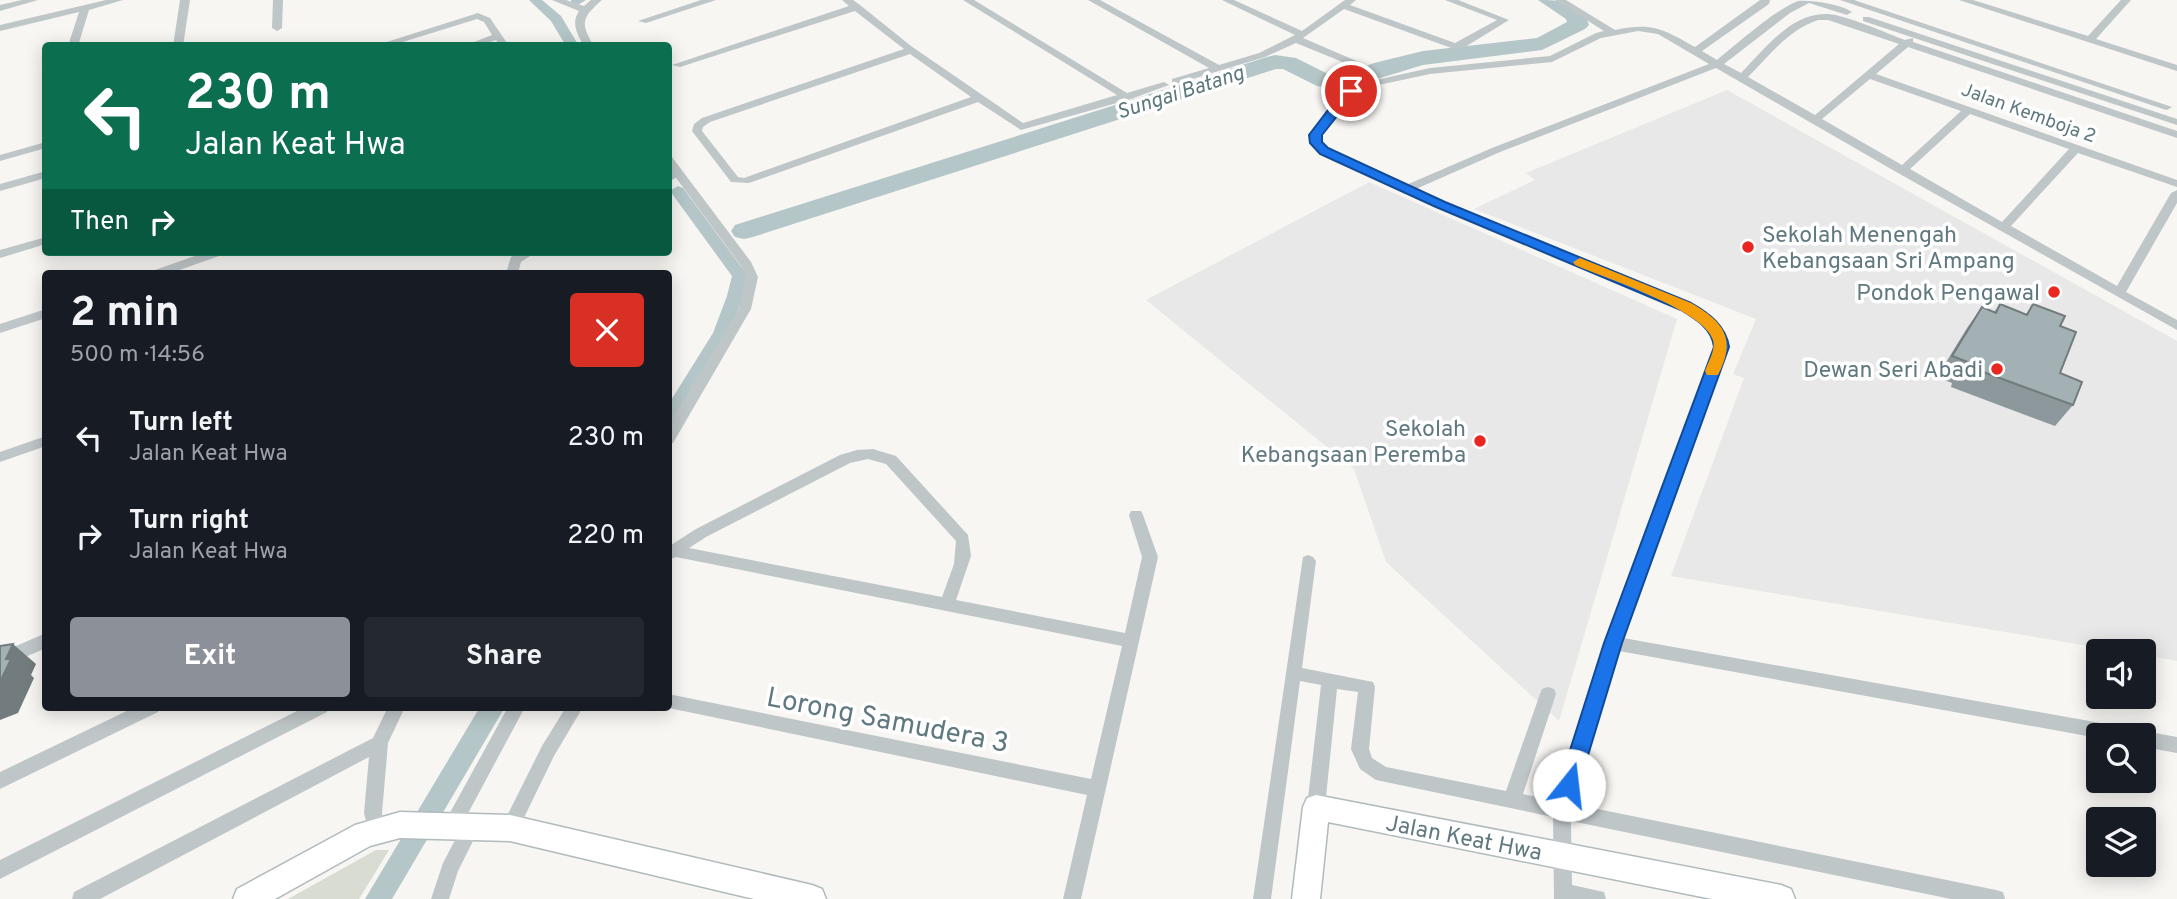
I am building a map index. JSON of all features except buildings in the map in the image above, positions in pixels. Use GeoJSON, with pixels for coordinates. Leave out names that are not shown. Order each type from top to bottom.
{"type":"FeatureCollection","features":[{"type":"Feature","properties":{"kind":"street"},"geometry":{"type":"LineString","coordinates":[[0,8],[33,0]]}},
{"type":"Feature","properties":{"kind":"street"},"geometry":{"type":"LineString","coordinates":[[0,28],[85,9],[95,3],[118,0]]}},
{"type":"Feature","properties":{"kind":"street"},"geometry":{"type":"LineString","coordinates":[[179,42],[186,0]]}},
{"type":"Feature","properties":{"kind":"street"},"geometry":{"type":"LineString","coordinates":[[277,28],[278,0]]}},
{"type":"Feature","properties":{"kind":"street"},"geometry":{"type":"LineString","coordinates":[[557,0],[583,9]]}},
{"type":"Feature","properties":{"kind":"street"},"geometry":{"type":"LineString","coordinates":[[587,42],[579,25],[583,9],[597,0]]}},
{"type":"Feature","properties":{"kind":"street"},"geometry":{"type":"LineString","coordinates":[[643,21],[711,0]]}},
{"type":"Feature","properties":{"kind":"street"},"geometry":{"type":"LineString","coordinates":[[847,0],[911,50],[1021,127],[1164,85]]}},
{"type":"Feature","properties":{"kind":"street"},"geometry":{"type":"LineString","coordinates":[[968,0],[1127,97]]}},
{"type":"Feature","properties":{"kind":"street"},"geometry":{"type":"LineString","coordinates":[[1094,0],[1217,68]]}},
{"type":"Feature","properties":{"kind":"street"},"geometry":{"type":"LineString","coordinates":[[1227,0],[1365,68]]}},
{"type":"Feature","properties":{"kind":"street"},"geometry":{"type":"LineString","coordinates":[[1176,81],[1262,55],[1299,36],[1347,3],[1446,45],[1462,45],[1504,20],[1450,0]]}},
{"type":"Feature","properties":{"kind":"street"},"geometry":{"type":"LineString","coordinates":[[1560,0],[1613,33],[1626,29],[1661,32],[2177,326]]}},
{"type":"Feature","properties":{"kind":"street"},"geometry":{"type":"LineString","coordinates":[[1406,189],[1496,150],[1717,64],[1787,11],[1808,0],[2166,108]]}},
{"type":"Feature","properties":{"kind":"street"},"geometry":{"type":"LineString","coordinates":[[1845,0],[2166,108],[2177,122]]}},
{"type":"Feature","properties":{"kind":"street"},"geometry":{"type":"LineString","coordinates":[[1964,0],[2007,9],[2177,68]]}},
{"type":"Feature","properties":{"kind":"street"},"geometry":{"type":"LineString","coordinates":[[2091,40],[2126,0]]}},
{"type":"Feature","properties":{"kind":"street"},"geometry":{"type":"LineString","coordinates":[[1695,52],[1740,23],[1766,1],[1787,11]]}},
{"type":"Feature","properties":{"kind":"street"},"geometry":{"type":"LineString","coordinates":[[677,65],[857,8]]}},
{"type":"Feature","properties":{"kind":"street"},"geometry":{"type":"LineString","coordinates":[[74,42],[85,9]]}},
{"type":"Feature","properties":{"kind":"street"},"geometry":{"type":"LineString","coordinates":[[390,42],[478,16],[488,20],[503,42]]}},
{"type":"Feature","properties":{"kind":"street"},"geometry":{"type":"LineString","coordinates":[[1742,79],[1789,33],[1814,16],[1829,17],[2177,135]]}},
{"type":"Feature","properties":{"kind":"street"},"geometry":{"type":"LineString","coordinates":[[1740,23],[1761,31]]}},
{"type":"Feature","properties":{"kind":"street","name":"Jalan Keat Hwa"},"geometry":{"type":"LineString","coordinates":[[1316,807],[1561,856],[1562,810],[1613,643],[1721,347],[1720,337],[1703,316],[1686,306],[1406,189],[1324,151],[1316,143],[1315,135],[1342,99],[1351,91],[1366,85],[1430,71],[1552,59],[1599,35],[1613,33]]}},
{"type":"Feature","properties":{"kind":"street"},"geometry":{"type":"LineString","coordinates":[[1815,120],[1917,35]]}},
{"type":"Feature","properties":{"kind":"street"},"geometry":{"type":"LineString","coordinates":[[480,42],[498,36]]}},
{"type":"Feature","properties":{"kind":"street"},"geometry":{"type":"LineString","coordinates":[[911,50],[706,120],[698,126],[697,131],[734,180],[745,181],[978,98]]}},
{"type":"Feature","properties":{"kind":"street","name":"Jalan Kemboja 2"},"geometry":{"type":"LineString","coordinates":[[1869,75],[2177,184]]}},
{"type":"Feature","properties":{"kind":"street"},"geometry":{"type":"LineString","coordinates":[[1902,171],[1969,109]]}},
{"type":"Feature","properties":{"kind":"street"},"geometry":{"type":"LineString","coordinates":[[0,158],[42,146]]}},
{"type":"Feature","properties":{"kind":"street"},"geometry":{"type":"LineString","coordinates":[[2003,229],[2076,148]]}},
{"type":"Feature","properties":{"kind":"street"},"geometry":{"type":"LineString","coordinates":[[672,164],[747,265],[752,277],[745,309],[672,432]]}},
{"type":"Feature","properties":{"kind":"street"},"geometry":{"type":"LineString","coordinates":[[0,188],[42,175]]}},
{"type":"Feature","properties":{"kind":"street"},"geometry":{"type":"LineString","coordinates":[[672,185],[682,178]]}},
{"type":"Feature","properties":{"kind":"street"},"geometry":{"type":"LineString","coordinates":[[2119,293],[2177,193]]}},
{"type":"Feature","properties":{"kind":"street"},"geometry":{"type":"LineString","coordinates":[[0,254],[42,241]]}},
{"type":"Feature","properties":{"kind":"street"},"geometry":{"type":"LineString","coordinates":[[167,270],[202,256]]}},
{"type":"Feature","properties":{"kind":"street"},"geometry":{"type":"LineString","coordinates":[[513,270],[515,260],[522,256]]}},
{"type":"Feature","properties":{"kind":"street"},"geometry":{"type":"LineString","coordinates":[[0,330],[42,314]]}},
{"type":"Feature","properties":{"kind":"street"},"geometry":{"type":"LineString","coordinates":[[0,457],[42,441]]}},
{"type":"Feature","properties":{"kind":"street"},"geometry":{"type":"LineString","coordinates":[[672,552],[701,533],[845,459],[859,454],[880,454],[891,460],[963,539],[964,559],[947,604]]}},
{"type":"Feature","properties":{"kind":"street"},"geometry":{"type":"LineString","coordinates":[[1072,899],[1150,557],[1136,515]]}},
{"type":"Feature","properties":{"kind":"street"},"geometry":{"type":"LineString","coordinates":[[672,553],[1131,641]]}},
{"type":"Feature","properties":{"kind":"street"},"geometry":{"type":"LineString","coordinates":[[1262,899],[1308,561]]}},
{"type":"Feature","properties":{"kind":"street"},"geometry":{"type":"LineString","coordinates":[[0,661],[42,642]]}},
{"type":"Feature","properties":{"kind":"street"},"geometry":{"type":"LineString","coordinates":[[1613,643],[2086,728]]}},
{"type":"Feature","properties":{"kind":"street"},"geometry":{"type":"LineString","coordinates":[[1293,673],[1367,687],[1360,749],[1366,763],[1382,774],[1991,899]]}},
{"type":"Feature","properties":{"kind":"street"},"geometry":{"type":"LineString","coordinates":[[1306,899],[1330,680]]}},
{"type":"Feature","properties":{"kind":"street"},"geometry":{"type":"LineString","coordinates":[[1512,800],[1548,694]]}},
{"type":"Feature","properties":{"kind":"street","name":"Lorong Samudera 3"},"geometry":{"type":"LineString","coordinates":[[672,702],[1098,789]]}},
{"type":"Feature","properties":{"kind":"street"},"geometry":{"type":"LineString","coordinates":[[0,781],[144,711]]}},
{"type":"Feature","properties":{"kind":"street"},"geometry":{"type":"LineString","coordinates":[[0,870],[307,711]]}},
{"type":"Feature","properties":{"kind":"street"},"geometry":{"type":"LineString","coordinates":[[388,828],[373,813],[379,743],[395,711]]}},
{"type":"Feature","properties":{"kind":"street"},"geometry":{"type":"LineString","coordinates":[[440,899],[450,869],[453,826],[515,711]]}},
{"type":"Feature","properties":{"kind":"street"},"geometry":{"type":"LineString","coordinates":[[510,828],[548,751],[573,711]]}},
{"type":"Feature","properties":{"kind":"street"},"geometry":{"type":"LineString","coordinates":[[2156,741],[2177,745]]}},
{"type":"Feature","properties":{"kind":"street"},"geometry":{"type":"LineString","coordinates":[[81,899],[379,743]]}},
{"type":"Feature","properties":{"kind":"street"},"geometry":{"type":"LineString","coordinates":[[247,899],[388,828],[453,826],[510,828],[812,899]]}},
{"type":"Feature","properties":{"kind":"street"},"geometry":{"type":"LineString","coordinates":[[1597,899],[1563,895],[1561,856],[1781,899]]}},
{"type":"Feature","properties":{"kind":"shaded area"},"geometry":{"type":"Polygon","coordinates":[[[1727,90],[2177,341],[2177,661],[2156,657],[2156,639],[2086,639],[2086,645],[1671,576],[1744,378],[1733,374],[1756,319],[1474,209],[1535,180],[1526,173],[1727,90]]]}},
{"type":"Feature","properties":{"kind":"shaded area","name":"Sekolah Kebangsaan Peremba"},"geometry":{"type":"Polygon","coordinates":[[[1369,182],[1677,319],[1559,721],[1386,562],[1354,469],[1146,300],[1369,182]]]}},
{"type":"Feature","properties":{"kind":"shaded area"},"geometry":{"type":"Polygon","coordinates":[[[376,850],[389,850],[359,899],[288,899],[376,850]]]}},
{"type":"Feature","properties":{"kind":"waterway"},"geometry":{"type":"LineString","coordinates":[[535,0],[556,19],[570,42]]}},
{"type":"Feature","properties":{"kind":"waterway"},"geometry":{"type":"LineString","coordinates":[[576,2],[580,0]]}},
{"type":"Feature","properties":{"kind":"waterway","name":"Sungai Batang"},"geometry":{"type":"LineString","coordinates":[[744,231],[1275,62],[1288,63],[1325,81],[1341,83],[1382,68],[1423,58],[1542,44],[1578,25],[1576,16],[1548,0]]}},
{"type":"Feature","properties":{"kind":"waterway"},"geometry":{"type":"LineString","coordinates":[[672,414],[721,333],[736,296],[740,276],[678,191]]}},
{"type":"Feature","properties":{"kind":"waterway"},"geometry":{"type":"LineString","coordinates":[[378,899],[491,711]]}},
{"type":"Feature","properties":{"kind":"slow traffic"},"geometry":{"type":"LineString","coordinates":[[1580,262],[1686,306],[1703,316],[1720,337],[1721,347],[1713,371]]}},
{"type":"Feature","properties":{"kind":"place","name":"Sekolah Menengah Kebangsaan Sri Ampang"},"geometry":{"type":"Point","coordinates":[1748,247]}},
{"type":"Feature","properties":{"kind":"place","name":"Pondok Pengawal"},"geometry":{"type":"Point","coordinates":[2054,292]}},
{"type":"Feature","properties":{"kind":"place","name":"Dewan Seri Abadi"},"geometry":{"type":"Point","coordinates":[1997,369]}},
{"type":"Feature","properties":{"kind":"place","name":"Sekolah Kebangsaan Peremba"},"geometry":{"type":"Point","coordinates":[1480,441]}},
{"type":"Feature","properties":{"kind":"route"},"geometry":{"type":"LineString","coordinates":[[1351,91],[1315,135],[1316,143],[1324,151],[1440,204],[1686,306],[1703,316],[1720,337],[1721,347],[1613,643],[1569,785]]}}]}
